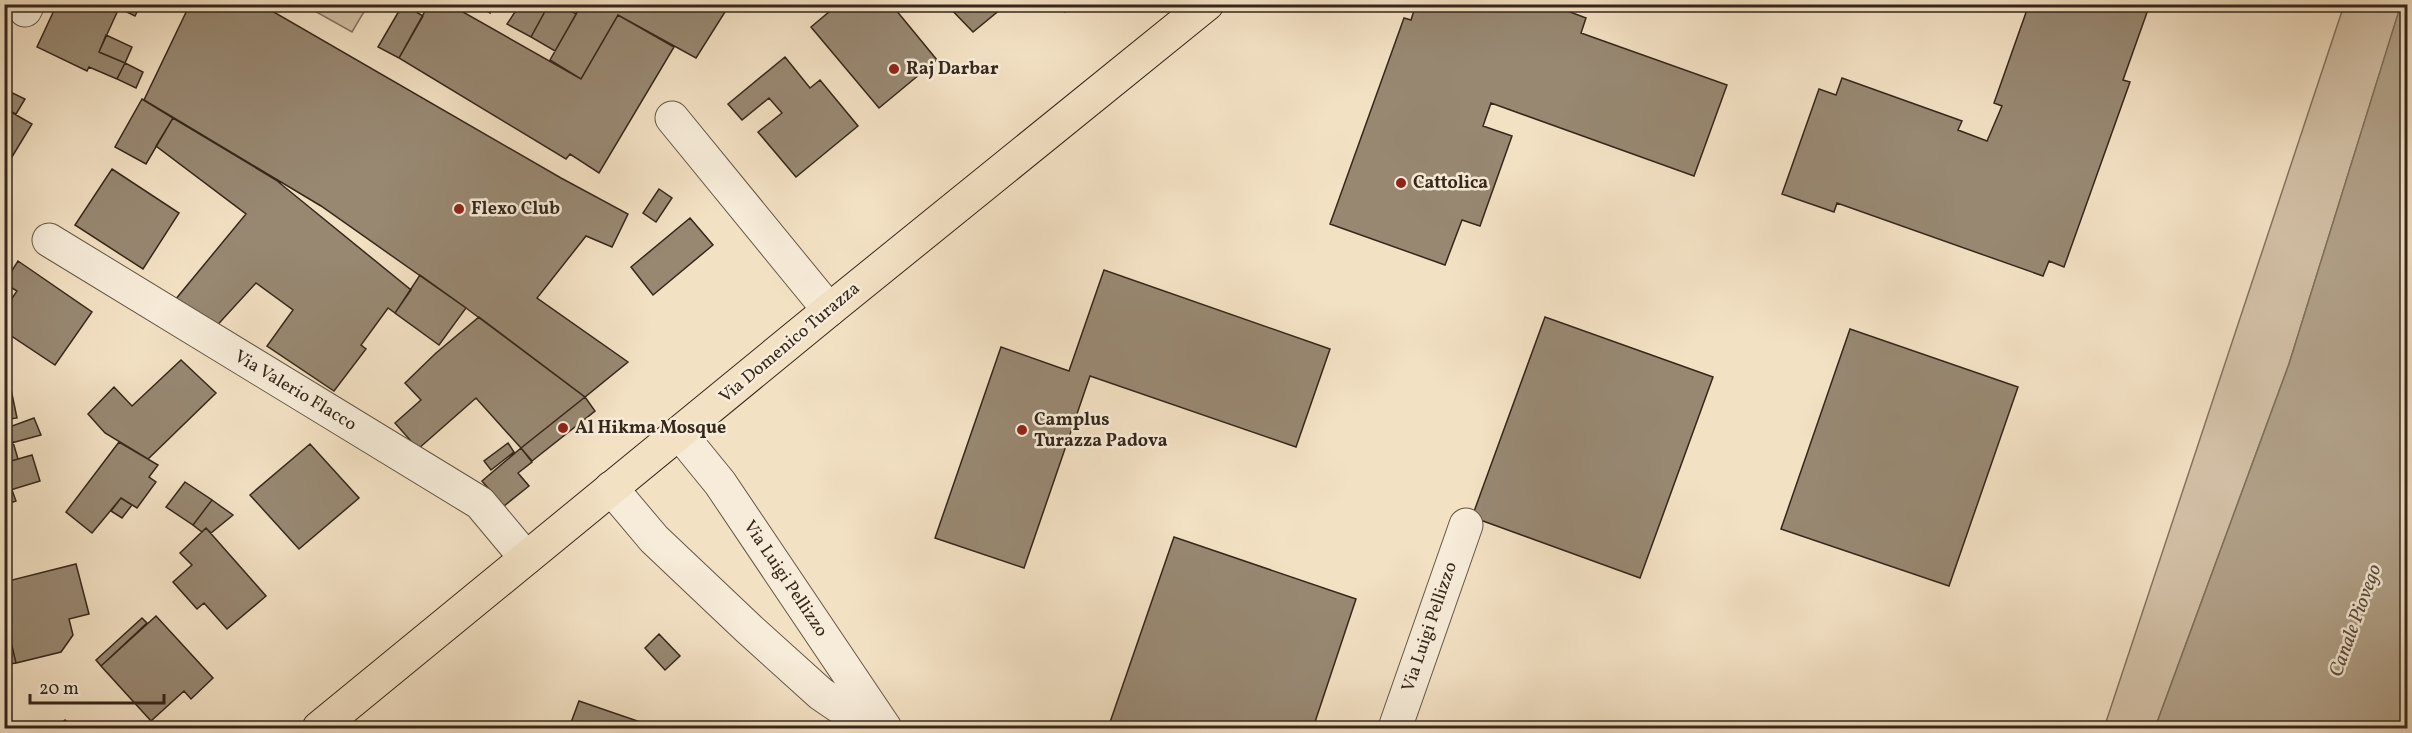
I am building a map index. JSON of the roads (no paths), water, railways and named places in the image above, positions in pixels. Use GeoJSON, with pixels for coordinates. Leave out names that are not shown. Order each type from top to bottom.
{"type":"FeatureCollection","features":[{"type":"Feature","properties":{"kind":"main road","name":"Via Domenico Turazza"},"geometry":{"type":"LineString","coordinates":[[319,729],[611,488],[1206,4]]}},
{"type":"Feature","properties":{"kind":"street"},"geometry":{"type":"LineString","coordinates":[[672,118],[829,310]]}},
{"type":"Feature","properties":{"kind":"street","name":"Via Valerio Flacco"},"geometry":{"type":"LineString","coordinates":[[49,240],[480,503],[526,558]]}},
{"type":"Feature","properties":{"kind":"street","name":"Via Luigi Pellizzo"},"geometry":{"type":"LineString","coordinates":[[680,434],[720,483],[885,729]]}},
{"type":"Feature","properties":{"kind":"street"},"geometry":{"type":"LineString","coordinates":[[611,488],[654,539],[757,636],[821,694],[871,729]]}},
{"type":"Feature","properties":{"kind":"street","name":"Via Luigi Pellizzo"},"geometry":{"type":"LineString","coordinates":[[1395,729],[1466,525]]}},
{"type":"Feature","properties":{"kind":"water","name":"Canale Piovego"},"geometry":{"type":"Polygon","coordinates":[[[2401,4],[2408,5],[2407,728],[2155,728],[2289,364],[2401,4]]]}},
{"type":"Feature","properties":{"kind":"place","name":"Raj Darbar"},"geometry":{"type":"Point","coordinates":[894,69]}},
{"type":"Feature","properties":{"kind":"place","name":"Cattolica"},"geometry":{"type":"Point","coordinates":[1401,183]}},
{"type":"Feature","properties":{"kind":"place","name":"Flexo Club"},"geometry":{"type":"Point","coordinates":[459,209]}},
{"type":"Feature","properties":{"kind":"place","name":"Al Hikma Mosque"},"geometry":{"type":"Point","coordinates":[563,428]}},
{"type":"Feature","properties":{"kind":"place","name":"Camplus Turazza Padova"},"geometry":{"type":"Point","coordinates":[1022,430]}}]}
